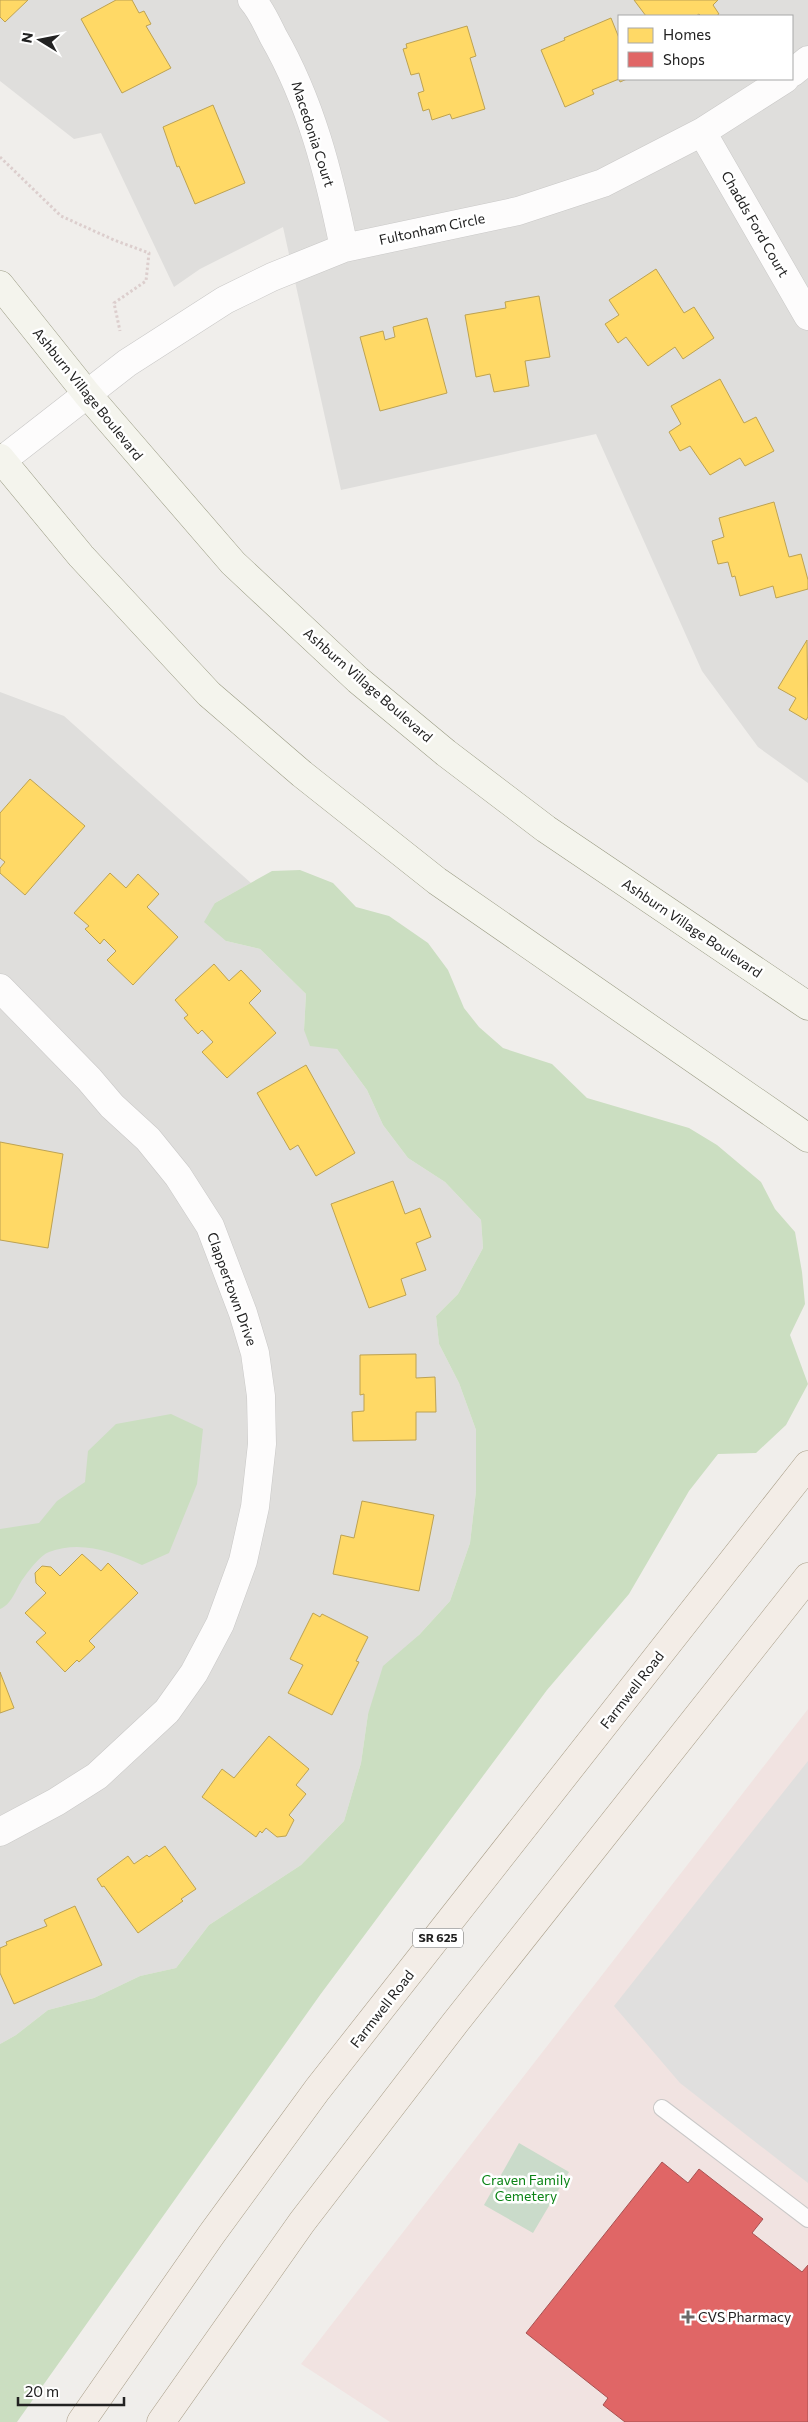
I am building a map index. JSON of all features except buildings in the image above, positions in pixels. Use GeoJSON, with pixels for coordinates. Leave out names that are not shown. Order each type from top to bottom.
{"type":"FeatureCollection","features":[{"type":"Feature","properties":{"kind":"main road","name":"Ashburn Village Boulevard"},"geometry":{"type":"LineString","coordinates":[[0,285],[87,394],[179,503],[233,563],[358,680],[446,753],[546,829],[808,1006]]}},
{"type":"Feature","properties":{"kind":"main road"},"geometry":{"type":"LineString","coordinates":[[1,460],[81,556],[209,694],[302,774],[437,881],[808,1138]]}},
{"type":"Feature","properties":{"kind":"main road","name":"Farmwell Road"},"geometry":{"type":"LineString","coordinates":[[81,2422],[211,2235],[317,2090],[808,1464]]}},
{"type":"Feature","properties":{"kind":"main road"},"geometry":{"type":"LineString","coordinates":[[161,2422],[302,2222],[473,2000],[808,1577]]}},
{"type":"Feature","properties":{"kind":"street","name":"Macedonia Court"},"geometry":{"type":"LineString","coordinates":[[252,0],[283,53],[302,92],[330,178],[344,248]]}},
{"type":"Feature","properties":{"kind":"street"},"geometry":{"type":"LineString","coordinates":[[793,72],[808,60]]}},
{"type":"Feature","properties":{"kind":"street","name":"Fultonham Circle"},"geometry":{"type":"LineString","coordinates":[[1,460],[127,363],[224,300],[272,277],[344,248],[518,211],[603,183],[702,132],[783,80]]}},
{"type":"Feature","properties":{"kind":"street","name":"Chadds Ford Court"},"geometry":{"type":"LineString","coordinates":[[702,132],[808,316]]}},
{"type":"Feature","properties":{"kind":"street","name":"Clappertown Drive"},"geometry":{"type":"LineString","coordinates":[[0,988],[112,1106],[148,1138],[178,1176],[210,1226],[255,1352],[260,1396],[262,1444],[255,1507],[243,1562],[220,1624],[194,1673],[167,1710],[97,1776],[56,1802],[0,1832]]}},
{"type":"Feature","properties":{"kind":"lane"},"geometry":{"type":"LineString","coordinates":[[662,2108],[808,2219]]}},
{"type":"Feature","properties":{"kind":"path"},"geometry":{"type":"LineString","coordinates":[[0,157],[61,216],[114,240],[149,253],[146,281],[114,303],[127,363]]}},
{"type":"Feature","properties":{"kind":"shaded area"},"geometry":{"type":"Polygon","coordinates":[[[0,0],[808,0],[808,783],[758,747],[702,671],[596,434],[341,490],[283,227],[200,269],[174,287],[101,133],[74,139],[0,81],[0,0]]]}},
{"type":"Feature","properties":{"kind":"shaded area"},"geometry":{"type":"Polygon","coordinates":[[[0,692],[64,716],[251,883],[215,903],[226,941],[260,949],[306,994],[304,1030],[337,1049],[367,1090],[383,1125],[408,1158],[445,1182],[481,1220],[483,1248],[458,1294],[436,1316],[439,1344],[459,1383],[476,1430],[476,1491],[470,1543],[450,1601],[419,1635],[368,1714],[361,1763],[344,1821],[301,1865],[209,1925],[176,1968],[140,1976],[94,1998],[48,2010],[16,2035],[0,2044],[0,692]]]}},
{"type":"Feature","properties":{"kind":"shaded area"},"geometry":{"type":"Polygon","coordinates":[[[808,1709],[808,2422],[390,2422],[301,2364],[808,1709]]]}},
{"type":"Feature","properties":{"kind":"shaded area"},"geometry":{"type":"Polygon","coordinates":[[[808,1761],[808,2183],[680,2083],[614,2006],[808,1761]]]}},
{"type":"Feature","properties":{"kind":"green space"},"geometry":{"type":"Polygon","coordinates":[[[300,870],[333,883],[356,907],[389,916],[428,943],[448,970],[464,1008],[479,1027],[503,1048],[552,1064],[587,1098],[689,1128],[717,1145],[761,1182],[775,1209],[795,1232],[805,1304],[790,1335],[808,1384],[786,1425],[756,1453],[718,1454],[689,1491],[629,1594],[547,1690],[320,1995],[17,2422],[0,2422],[0,2044],[16,2035],[48,2010],[94,1998],[140,1976],[176,1968],[209,1925],[301,1865],[344,1821],[361,1763],[368,1714],[383,1666],[419,1635],[450,1601],[470,1543],[476,1491],[476,1430],[459,1383],[439,1344],[436,1316],[458,1294],[483,1248],[481,1220],[445,1182],[408,1158],[383,1125],[367,1090],[337,1049],[310,1046],[304,1030],[306,994],[260,949],[226,941],[204,922],[215,903],[272,871],[300,870]]]}},
{"type":"Feature","properties":{"kind":"green space"},"geometry":{"type":"Polygon","coordinates":[[[171,1414],[203,1429],[197,1484],[169,1553],[142,1565],[108,1552],[85,1547],[73,1547],[49,1552],[33,1566],[8,1603],[0,1609],[0,1529],[39,1523],[57,1501],[85,1482],[88,1451],[116,1424],[171,1414]]]}},
{"type":"Feature","properties":{"kind":"green space","name":"Craven Family Cemetery"},"geometry":{"type":"Polygon","coordinates":[[[519,2143],[569,2172],[533,2233],[484,2205],[519,2143]]]}},
{"type":"Feature","properties":{"kind":"place","name":"CVS Pharmacy"},"geometry":{"type":"Point","coordinates":[688,2317]}}]}
